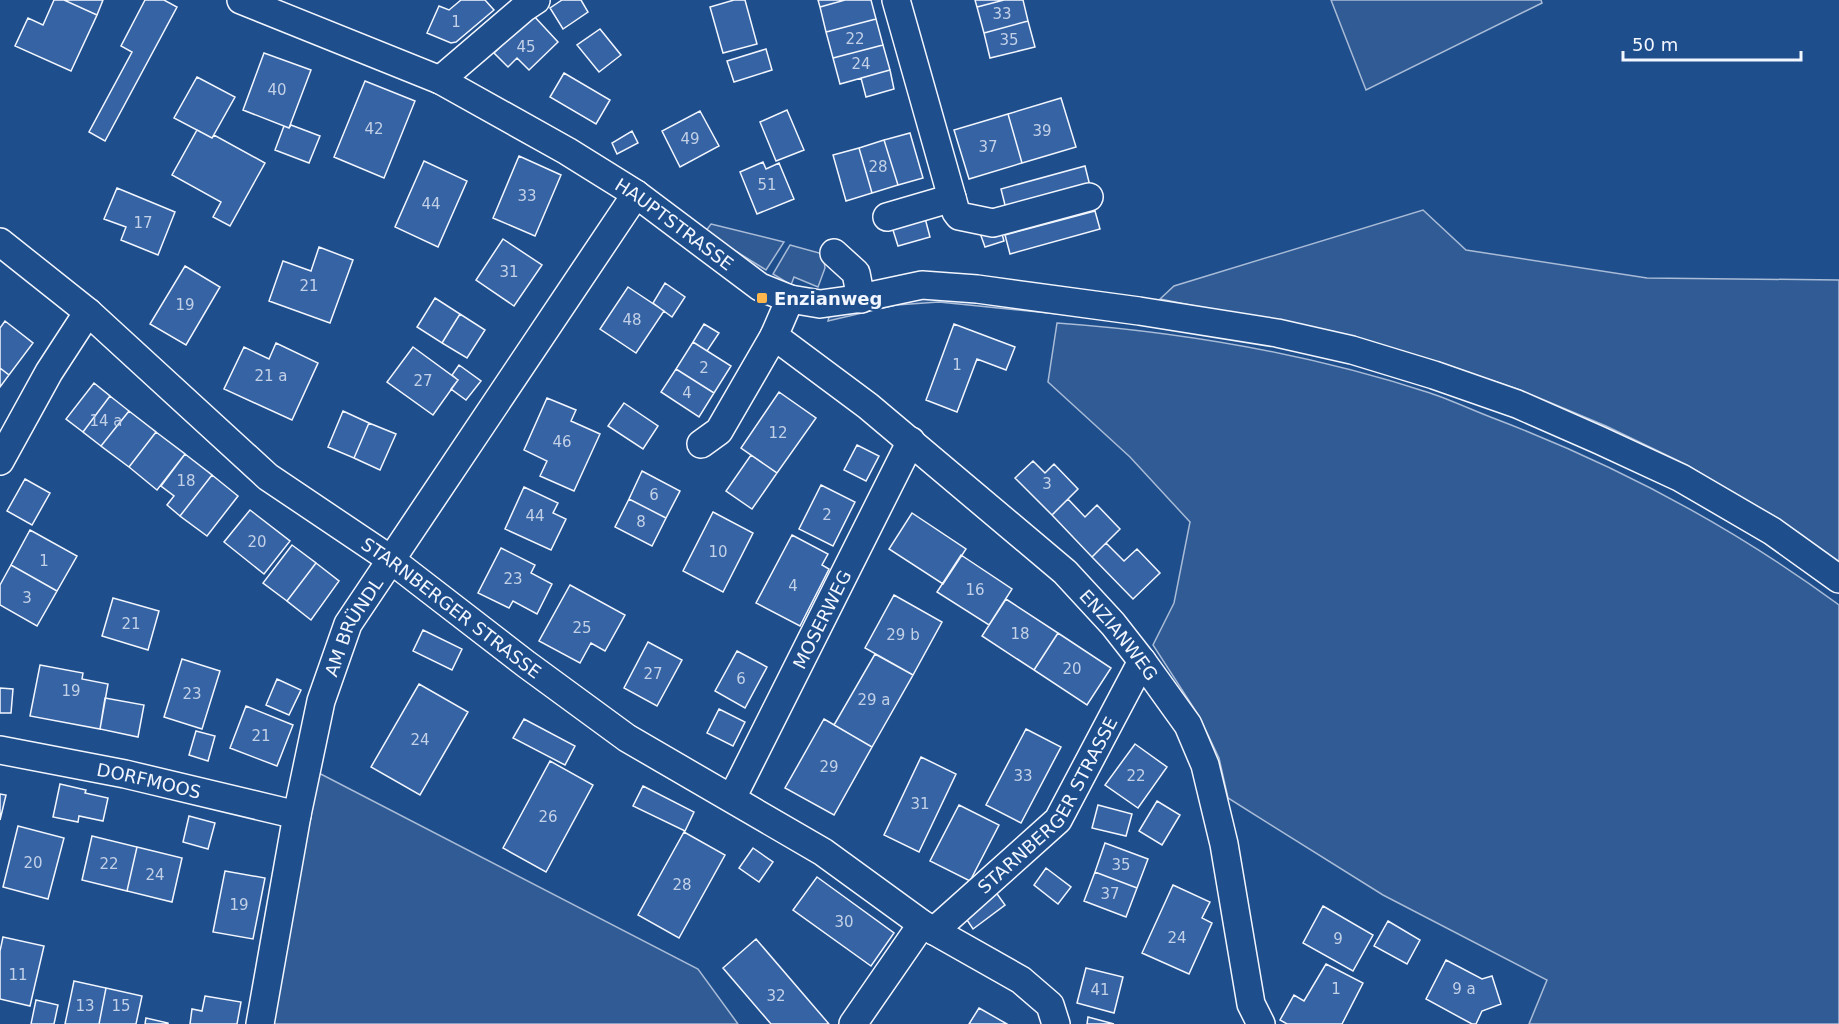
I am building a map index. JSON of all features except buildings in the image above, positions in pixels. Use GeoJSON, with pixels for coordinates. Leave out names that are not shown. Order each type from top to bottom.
{"type":"FeatureCollection","features":[{"type":"Feature","properties":{"kind":"street","name":"HAUPTSTRASSE"},"geometry":{"type":"LineString","coordinates":[[241,0],[440,80],[636,194],[760,287],[790,299],[820,304],[861,299],[922,285],[977,289],[1139,310],[1277,333],[1352,350],[1517,404],[1681,478],[1772,531],[1839,579]]}},
{"type":"Feature","properties":{"kind":"street"},"geometry":{"type":"LineString","coordinates":[[440,80],[536,0]]}},
{"type":"Feature","properties":{"kind":"street"},"geometry":{"type":"LineString","coordinates":[[896,0],[959,216],[993,222],[1089,197]]}},
{"type":"Feature","properties":{"kind":"street","name":"AM BRÜNDL"},"geometry":{"type":"LineString","coordinates":[[260,1024],[297,815],[321,701],[348,624],[636,194]]}},
{"type":"Feature","properties":{"kind":"street"},"geometry":{"type":"LineString","coordinates":[[886,217],[952,198]]}},
{"type":"Feature","properties":{"kind":"street","name":"STARNBERGER STRASSE"},"geometry":{"type":"LineString","coordinates":[[0,242],[88,312],[268,477],[390,559],[526,664],[627,738],[823,852],[928,928],[1021,980],[1050,1005],[1056,1024]]}},
{"type":"Feature","properties":{"kind":"street"},"geometry":{"type":"LineString","coordinates":[[834,253],[856,273],[861,299]]}},
{"type":"Feature","properties":{"kind":"street"},"geometry":{"type":"LineString","coordinates":[[701,444],[719,431],[774,336],[790,299]]}},
{"type":"Feature","properties":{"kind":"street"},"geometry":{"type":"LineString","coordinates":[[0,461],[49,372],[88,312]]}},
{"type":"Feature","properties":{"kind":"street","name":"ENZIANWEG"},"geometry":{"type":"LineString","coordinates":[[774,336],[868,406],[1065,572],[1113,624],[1188,725],[1205,765],[1224,844],[1251,1004],[1261,1024]]}},
{"type":"Feature","properties":{"kind":"street","name":"MOSERWEG"},"geometry":{"type":"LineString","coordinates":[[732,798],[911,441]]}},
{"type":"Feature","properties":{"kind":"street","name":"STARNBERGER STRASSE"},"geometry":{"type":"LineString","coordinates":[[928,928],[1058,820],[1142,661]]}},
{"type":"Feature","properties":{"kind":"street","name":"DORFMOOS"},"geometry":{"type":"LineString","coordinates":[[0,750],[125,774],[297,815]]}},
{"type":"Feature","properties":{"kind":"street"},"geometry":{"type":"LineString","coordinates":[[853,1024],[928,928]]}},
{"type":"Feature","properties":{"kind":"shaded area"},"geometry":{"type":"Polygon","coordinates":[[[1331,0],[1541,0],[1542,3],[1366,90],[1331,0]]]}},
{"type":"Feature","properties":{"kind":"shaded area"},"geometry":{"type":"Polygon","coordinates":[[[1423,210],[1466,250],[1647,278],[1839,280],[1839,564],[1776,520],[1687,465],[1606,426],[1520,390],[1438,362],[1356,338],[1160,299],[1174,286],[1423,210]]]}},
{"type":"Feature","properties":{"kind":"shaded area"},"geometry":{"type":"Polygon","coordinates":[[[711,224],[784,242],[766,270],[705,232],[711,224]]]}},
{"type":"Feature","properties":{"kind":"shaded area"},"geometry":{"type":"Polygon","coordinates":[[[790,245],[823,254],[825,268],[818,287],[794,277],[791,285],[773,274],[790,245]]]}},
{"type":"Feature","properties":{"kind":"shaded area"},"geometry":{"type":"Polygon","coordinates":[[[920,295],[1118,320],[939,302],[896,305],[828,321],[830,313],[920,295]]]}},
{"type":"Feature","properties":{"kind":"shaded area"},"geometry":{"type":"Polygon","coordinates":[[[1057,323],[1152,332],[1246,347],[1339,367],[1438,396],[1539,436],[1629,477],[1758,549],[1839,605],[1839,1024],[1529,1024],[1547,980],[1383,895],[1228,798],[1219,758],[1199,716],[1153,645],[1174,603],[1190,522],[1130,457],[1048,382],[1057,323]]]}},
{"type":"Feature","properties":{"kind":"shaded area"},"geometry":{"type":"Polygon","coordinates":[[[313,770],[698,969],[738,1024],[266,1024],[313,770]]]}},
{"type":"Feature","properties":{"kind":"place","name":"Enzianweg"},"geometry":{"type":"Point","coordinates":[762,298]}}]}
